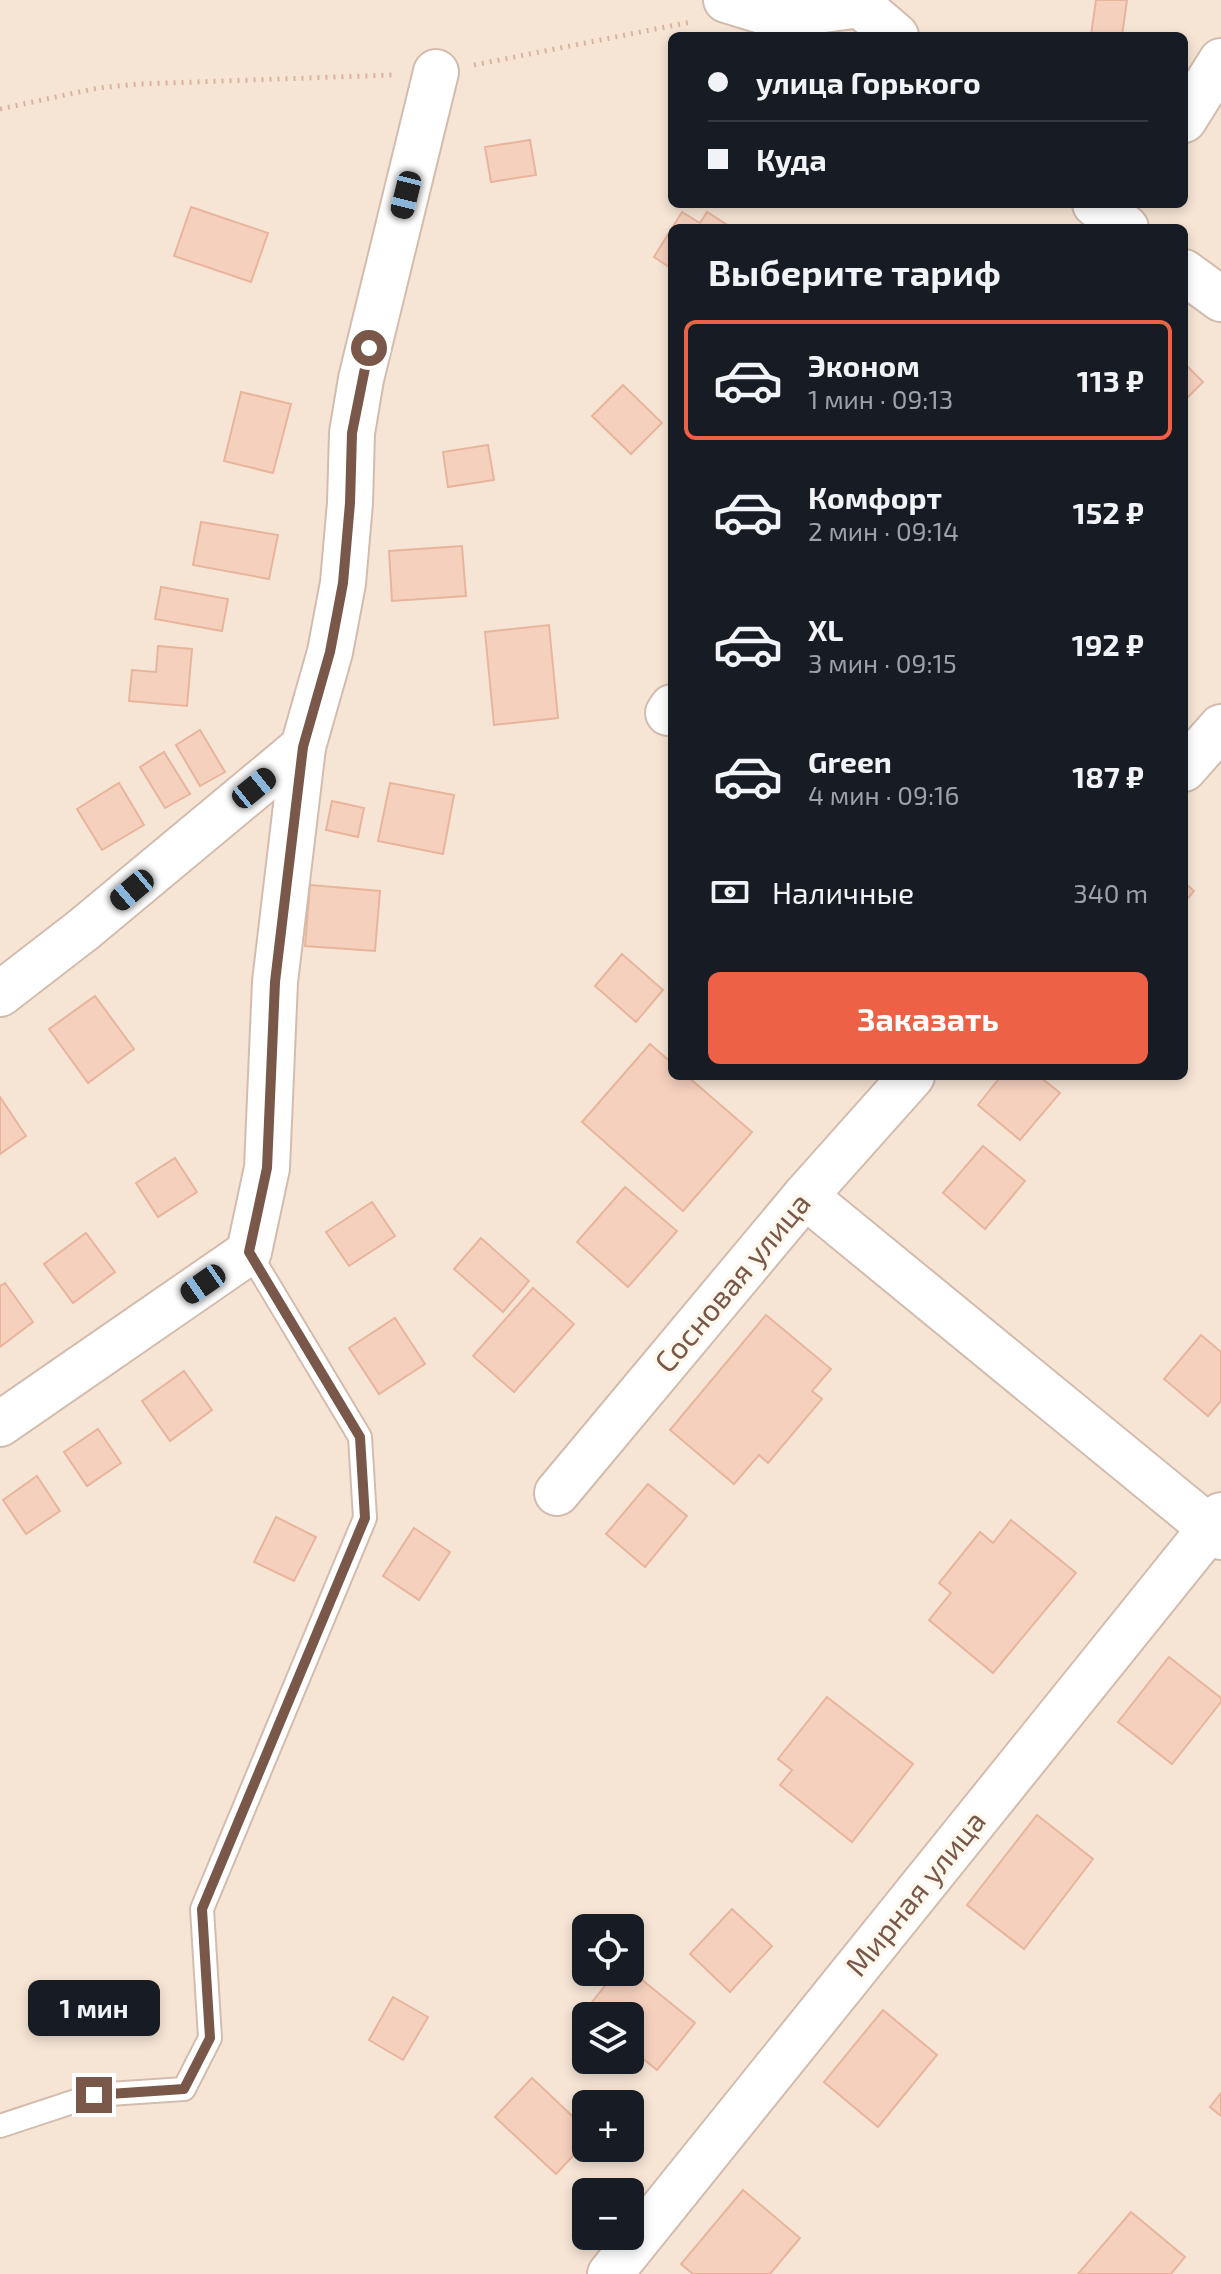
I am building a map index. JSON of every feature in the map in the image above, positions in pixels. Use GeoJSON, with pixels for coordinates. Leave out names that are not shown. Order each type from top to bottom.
{"type":"FeatureCollection","features":[{"type":"Feature","properties":{"kind":"street"},"geometry":{"type":"LineString","coordinates":[[730,11],[809,12],[858,3],[891,32]]}},
{"type":"Feature","properties":{"kind":"street"},"geometry":{"type":"LineString","coordinates":[[1188,114],[1221,61]]}},
{"type":"Feature","properties":{"kind":"street"},"geometry":{"type":"LineString","coordinates":[[0,1424],[249,1252],[267,1168],[275,982],[303,747],[330,652],[343,583],[352,433],[361,379],[436,72]]}},
{"type":"Feature","properties":{"kind":"street"},"geometry":{"type":"LineString","coordinates":[[1188,275],[1221,299]]}},
{"type":"Feature","properties":{"kind":"street"},"geometry":{"type":"LineString","coordinates":[[1188,764],[1221,727]]}},
{"type":"Feature","properties":{"kind":"street"},"geometry":{"type":"LineString","coordinates":[[0,994],[83,930],[303,747]]}},
{"type":"Feature","properties":{"kind":"street","name":"Сосновая улица"},"geometry":{"type":"LineString","coordinates":[[557,1493],[805,1196],[908,1080]]}},
{"type":"Feature","properties":{"kind":"street"},"geometry":{"type":"LineString","coordinates":[[805,1196],[1217,1527]]}},
{"type":"Feature","properties":{"kind":"street","name":"Мирная улица"},"geometry":{"type":"LineString","coordinates":[[610,2274],[1217,1527]]}},
{"type":"Feature","properties":{"kind":"lane"},"geometry":{"type":"LineString","coordinates":[[0,2126],[94,2095],[184,2089],[210,2038],[202,1909],[365,1518],[360,1437],[249,1252]]}},
{"type":"Feature","properties":{"kind":"path"},"geometry":{"type":"LineString","coordinates":[[0,109],[98,88],[139,84],[436,72],[730,11]]}},
{"type":"Feature","properties":{"kind":"shaded area"},"geometry":{"type":"Polygon","coordinates":[[[0,0],[1221,0],[1221,2274],[0,2274],[0,0]]]}},
{"type":"Feature","properties":{"kind":"building"},"geometry":{"type":"Polygon","coordinates":[[[1096,0],[1127,0],[1123,32],[1091,32],[1096,0]]]}},
{"type":"Feature","properties":{"kind":"building"},"geometry":{"type":"Polygon","coordinates":[[[530,140],[536,175],[491,182],[485,147],[530,140]]]}},
{"type":"Feature","properties":{"kind":"building"},"geometry":{"type":"Polygon","coordinates":[[[191,207],[268,233],[251,282],[174,256],[191,207]]]}},
{"type":"Feature","properties":{"kind":"building"},"geometry":{"type":"Polygon","coordinates":[[[682,212],[700,223],[707,212],[726,224],[674,224],[682,212]]]}},
{"type":"Feature","properties":{"kind":"building"},"geometry":{"type":"Polygon","coordinates":[[[668,234],[668,266],[654,257],[668,234]]]}},
{"type":"Feature","properties":{"kind":"building"},"geometry":{"type":"Polygon","coordinates":[[[1188,367],[1203,382],[1188,397],[1188,367]]]}},
{"type":"Feature","properties":{"kind":"building"},"geometry":{"type":"Polygon","coordinates":[[[623,385],[662,423],[631,454],[592,416],[623,385]]]}},
{"type":"Feature","properties":{"kind":"building"},"geometry":{"type":"Polygon","coordinates":[[[241,392],[291,404],[273,473],[224,461],[241,392]]]}},
{"type":"Feature","properties":{"kind":"building"},"geometry":{"type":"Polygon","coordinates":[[[488,445],[494,480],[448,487],[443,452],[488,445]]]}},
{"type":"Feature","properties":{"kind":"building"},"geometry":{"type":"Polygon","coordinates":[[[201,522],[278,535],[269,579],[193,565],[201,522]]]}},
{"type":"Feature","properties":{"kind":"building"},"geometry":{"type":"Polygon","coordinates":[[[462,546],[466,596],[392,601],[389,551],[462,546]]]}},
{"type":"Feature","properties":{"kind":"building"},"geometry":{"type":"Polygon","coordinates":[[[161,587],[228,599],[222,631],[155,619],[161,587]]]}},
{"type":"Feature","properties":{"kind":"building"},"geometry":{"type":"Polygon","coordinates":[[[549,625],[558,718],[494,725],[485,632],[549,625]]]}},
{"type":"Feature","properties":{"kind":"building"},"geometry":{"type":"Polygon","coordinates":[[[158,646],[192,649],[187,706],[129,701],[132,670],[156,672],[158,646]]]}},
{"type":"Feature","properties":{"kind":"building"},"geometry":{"type":"Polygon","coordinates":[[[200,730],[225,772],[200,786],[176,745],[200,730]]]}},
{"type":"Feature","properties":{"kind":"building"},"geometry":{"type":"Polygon","coordinates":[[[164,752],[190,794],[165,808],[140,767],[164,752]]]}},
{"type":"Feature","properties":{"kind":"building"},"geometry":{"type":"Polygon","coordinates":[[[119,783],[144,825],[102,850],[77,809],[119,783]]]}},
{"type":"Feature","properties":{"kind":"building"},"geometry":{"type":"Polygon","coordinates":[[[390,783],[454,795],[443,854],[378,841],[390,783]]]}},
{"type":"Feature","properties":{"kind":"building"},"geometry":{"type":"Polygon","coordinates":[[[332,801],[364,808],[358,837],[326,830],[332,801]]]}},
{"type":"Feature","properties":{"kind":"building"},"geometry":{"type":"Polygon","coordinates":[[[310,885],[380,891],[375,951],[305,946],[310,885]]]}},
{"type":"Feature","properties":{"kind":"building"},"geometry":{"type":"Polygon","coordinates":[[[622,954],[663,990],[636,1022],[595,986],[622,954]]]}},
{"type":"Feature","properties":{"kind":"building"},"geometry":{"type":"Polygon","coordinates":[[[95,996],[134,1049],[88,1083],[49,1029],[95,996]]]}},
{"type":"Feature","properties":{"kind":"building"},"geometry":{"type":"Polygon","coordinates":[[[650,1044],[668,1060],[668,1080],[692,1080],[752,1132],[683,1211],[582,1122],[650,1044]]]}},
{"type":"Feature","properties":{"kind":"building"},"geometry":{"type":"Polygon","coordinates":[[[998,1080],[1044,1080],[1060,1093],[1020,1140],[978,1105],[998,1080]]]}},
{"type":"Feature","properties":{"kind":"building"},"geometry":{"type":"Polygon","coordinates":[[[0,1097],[26,1136],[0,1154],[0,1097]]]}},
{"type":"Feature","properties":{"kind":"building"},"geometry":{"type":"Polygon","coordinates":[[[983,1146],[1025,1181],[985,1229],[943,1193],[983,1146]]]}},
{"type":"Feature","properties":{"kind":"building"},"geometry":{"type":"Polygon","coordinates":[[[175,1158],[197,1192],[158,1217],[136,1183],[175,1158]]]}},
{"type":"Feature","properties":{"kind":"building"},"geometry":{"type":"Polygon","coordinates":[[[625,1187],[677,1231],[628,1287],[577,1242],[625,1187]]]}},
{"type":"Feature","properties":{"kind":"building"},"geometry":{"type":"Polygon","coordinates":[[[372,1202],[395,1236],[349,1266],[326,1232],[372,1202]]]}},
{"type":"Feature","properties":{"kind":"building"},"geometry":{"type":"Polygon","coordinates":[[[86,1233],[115,1272],[73,1303],[44,1264],[86,1233]]]}},
{"type":"Feature","properties":{"kind":"building"},"geometry":{"type":"Polygon","coordinates":[[[481,1238],[529,1281],[503,1312],[454,1269],[481,1238]]]}},
{"type":"Feature","properties":{"kind":"building"},"geometry":{"type":"Polygon","coordinates":[[[5,1283],[33,1322],[0,1347],[0,1286],[5,1283]]]}},
{"type":"Feature","properties":{"kind":"building"},"geometry":{"type":"Polygon","coordinates":[[[533,1288],[574,1324],[514,1392],[473,1356],[533,1288]]]}},
{"type":"Feature","properties":{"kind":"building"},"geometry":{"type":"Polygon","coordinates":[[[766,1315],[831,1369],[812,1391],[822,1399],[768,1463],[759,1455],[734,1484],[670,1430],[766,1315]]]}},
{"type":"Feature","properties":{"kind":"building"},"geometry":{"type":"Polygon","coordinates":[[[395,1318],[425,1364],[379,1394],[349,1348],[395,1318]]]}},
{"type":"Feature","properties":{"kind":"building"},"geometry":{"type":"Polygon","coordinates":[[[1201,1335],[1221,1352],[1221,1401],[1208,1416],[1164,1379],[1201,1335]]]}},
{"type":"Feature","properties":{"kind":"building"},"geometry":{"type":"Polygon","coordinates":[[[184,1371],[212,1410],[170,1441],[142,1401],[184,1371]]]}},
{"type":"Feature","properties":{"kind":"building"},"geometry":{"type":"Polygon","coordinates":[[[98,1429],[121,1463],[87,1486],[64,1452],[98,1429]]]}},
{"type":"Feature","properties":{"kind":"building"},"geometry":{"type":"Polygon","coordinates":[[[37,1476],[60,1511],[26,1534],[3,1500],[37,1476]]]}},
{"type":"Feature","properties":{"kind":"building"},"geometry":{"type":"Polygon","coordinates":[[[648,1484],[687,1516],[645,1567],[606,1534],[648,1484]]]}},
{"type":"Feature","properties":{"kind":"building"},"geometry":{"type":"Polygon","coordinates":[[[276,1517],[316,1537],[294,1581],[254,1562],[276,1517]]]}},
{"type":"Feature","properties":{"kind":"building"},"geometry":{"type":"Polygon","coordinates":[[[1011,1520],[1076,1573],[993,1673],[929,1620],[951,1593],[939,1583],[980,1532],[993,1543],[1011,1520]]]}},
{"type":"Feature","properties":{"kind":"building"},"geometry":{"type":"Polygon","coordinates":[[[414,1528],[450,1552],[419,1600],[383,1576],[414,1528]]]}},
{"type":"Feature","properties":{"kind":"building"},"geometry":{"type":"Polygon","coordinates":[[[1169,1657],[1221,1698],[1172,1764],[1118,1722],[1169,1657]]]}},
{"type":"Feature","properties":{"kind":"building"},"geometry":{"type":"Polygon","coordinates":[[[827,1697],[913,1764],[852,1842],[780,1785],[792,1770],[778,1759],[827,1697]]]}},
{"type":"Feature","properties":{"kind":"building"},"geometry":{"type":"Polygon","coordinates":[[[1037,1815],[1093,1859],[1024,1949],[967,1905],[1037,1815]]]}},
{"type":"Feature","properties":{"kind":"building"},"geometry":{"type":"Polygon","coordinates":[[[732,1909],[772,1946],[730,1992],[690,1954],[732,1909]]]}},
{"type":"Feature","properties":{"kind":"building"},"geometry":{"type":"Polygon","coordinates":[[[644,1981],[695,2023],[657,2070],[644,2059],[644,2002],[592,2002],[605,1986],[644,1986],[644,1981]]]}},
{"type":"Feature","properties":{"kind":"building"},"geometry":{"type":"Polygon","coordinates":[[[393,1997],[428,2017],[403,2060],[369,2040],[393,1997]]]}},
{"type":"Feature","properties":{"kind":"building"},"geometry":{"type":"Polygon","coordinates":[[[883,2010],[937,2055],[878,2127],[824,2082],[883,2010]]]}},
{"type":"Feature","properties":{"kind":"building"},"geometry":{"type":"Polygon","coordinates":[[[532,2078],[572,2116],[572,2157],[556,2174],[495,2117],[532,2078]]]}},
{"type":"Feature","properties":{"kind":"building"},"geometry":{"type":"Polygon","coordinates":[[[1221,2093],[1221,2116],[1210,2107],[1221,2093]]]}},
{"type":"Feature","properties":{"kind":"building"},"geometry":{"type":"Polygon","coordinates":[[[743,2190],[800,2238],[770,2274],[693,2274],[681,2264],[743,2190]]]}},
{"type":"Feature","properties":{"kind":"building"},"geometry":{"type":"Polygon","coordinates":[[[1131,2212],[1185,2257],[1171,2274],[1078,2274],[1131,2212]]]}},
{"type":"Feature","properties":{"kind":"route"},"geometry":{"type":"LineString","coordinates":[[94,2095],[184,2089],[210,2038],[202,1909],[365,1518],[360,1437],[249,1252],[267,1168],[275,982],[303,747],[330,652],[343,583],[352,433],[369,348]]}}]}
